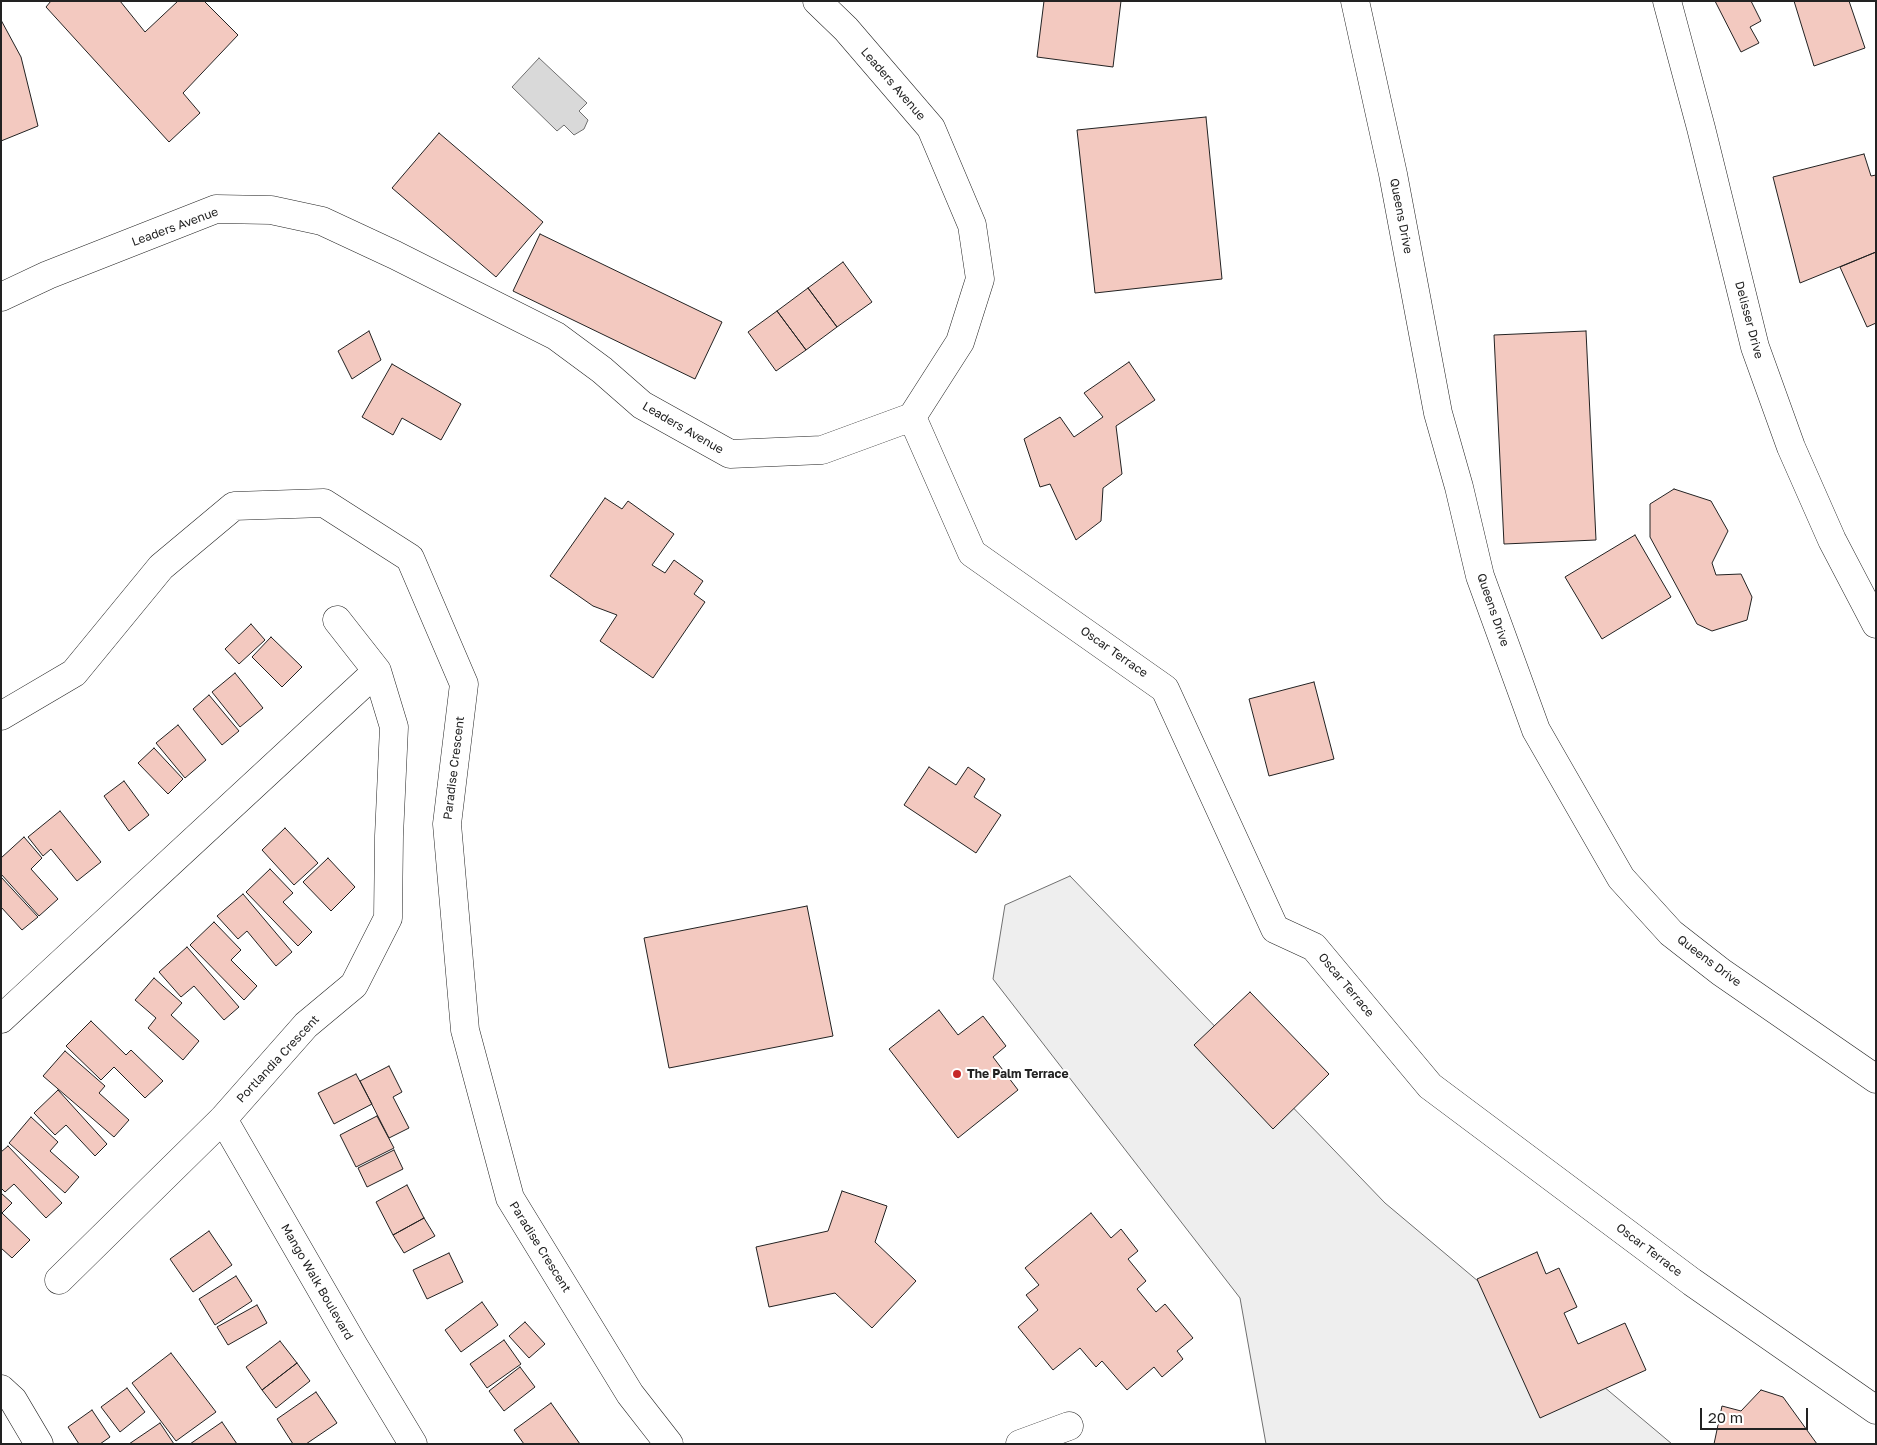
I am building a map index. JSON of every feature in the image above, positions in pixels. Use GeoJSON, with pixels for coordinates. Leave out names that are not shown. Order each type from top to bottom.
{"type":"FeatureCollection","features":[{"type":"Feature","properties":{"kind":"street","name":"Leaders Avenue"},"geometry":{"type":"LineString","coordinates":[[1,297],[48,274],[216,209],[271,210],[322,221],[395,255],[556,336],[602,370],[642,405],[730,454],[822,450],[912,416],[960,342],[980,279],[972,225],[932,128],[846,29],[817,1]]}},
{"type":"Feature","properties":{"kind":"street","name":"Queens Drive"},"geometry":{"type":"LineString","coordinates":[[1355,1],[1397,193],[1438,413],[1459,487],[1480,576],[1536,730],[1621,878],[1671,932],[1721,972],[1876,1079]]}},
{"type":"Feature","properties":{"kind":"street","name":"Delisser Drive"},"geometry":{"type":"LineString","coordinates":[[1667,1],[1701,128],[1755,347],[1791,447],[1832,540],[1876,624]]}},
{"type":"Feature","properties":{"kind":"street","name":"Oscar Terrace"},"geometry":{"type":"LineString","coordinates":[[912,416],[972,553],[1166,689],[1275,929],[1314,947],[1430,1086],[1692,1282],[1876,1410]]}},
{"type":"Feature","properties":{"kind":"street","name":"Paradise Crescent"},"geometry":{"type":"LineString","coordinates":[[1,716],[74,673],[161,567],[234,506],[324,503],[410,558],[464,684],[447,824],[465,1030],[510,1198],[630,1394],[669,1444]]}},
{"type":"Feature","properties":{"kind":"street","name":"Portlandia Crescent"},"geometry":{"type":"LineString","coordinates":[[59,1280],[223,1119],[306,1025],[354,985],[388,918],[389,836],[394,727],[377,671],[337,620]]}},
{"type":"Feature","properties":{"kind":"street"},"geometry":{"type":"LineString","coordinates":[[1,1019],[377,671]]}},
{"type":"Feature","properties":{"kind":"street","name":"Mango Walk Boulevard"},"geometry":{"type":"LineString","coordinates":[[223,1119],[413,1444]]}},
{"type":"Feature","properties":{"kind":"street"},"geometry":{"type":"LineString","coordinates":[[1,1389],[13,1400],[39,1444]]}},
{"type":"Feature","properties":{"kind":"street"},"geometry":{"type":"LineString","coordinates":[[1020,1444],[1069,1426]]}},
{"type":"Feature","properties":{"kind":"shaded area"},"geometry":{"type":"Polygon","coordinates":[[[539,58],[587,103],[579,111],[588,120],[584,129],[574,135],[564,125],[557,131],[512,87],[539,58]]]}},
{"type":"Feature","properties":{"kind":"shaded area"},"geometry":{"type":"Polygon","coordinates":[[[1070,876],[1385,1203],[1672,1444],[1266,1444],[1240,1298],[993,979],[1005,905],[1070,876]]]}},
{"type":"Feature","properties":{"kind":"building"},"geometry":{"type":"Polygon","coordinates":[[[51,1],[120,1],[145,32],[178,1],[204,1],[238,35],[183,93],[200,113],[169,142],[46,7],[51,1]]]}},
{"type":"Feature","properties":{"kind":"building"},"geometry":{"type":"Polygon","coordinates":[[[1044,1],[1121,1],[1113,67],[1037,57],[1044,1]]]}},
{"type":"Feature","properties":{"kind":"building"},"geometry":{"type":"Polygon","coordinates":[[[1715,1],[1751,1],[1761,21],[1750,27],[1759,43],[1741,52],[1715,1]]]}},
{"type":"Feature","properties":{"kind":"building"},"geometry":{"type":"Polygon","coordinates":[[[1794,1],[1849,1],[1865,48],[1814,66],[1794,1]]]}},
{"type":"Feature","properties":{"kind":"building"},"geometry":{"type":"Polygon","coordinates":[[[1,20],[21,57],[38,126],[1,141],[1,20]]]}},
{"type":"Feature","properties":{"kind":"building"},"geometry":{"type":"Polygon","coordinates":[[[1206,117],[1222,279],[1095,293],[1077,130],[1206,117]]]}},
{"type":"Feature","properties":{"kind":"building"},"geometry":{"type":"Polygon","coordinates":[[[439,133],[543,222],[496,277],[392,188],[439,133]]]}},
{"type":"Feature","properties":{"kind":"building"},"geometry":{"type":"Polygon","coordinates":[[[1864,154],[1871,176],[1876,175],[1876,252],[1800,283],[1773,177],[1864,154]]]}},
{"type":"Feature","properties":{"kind":"building"},"geometry":{"type":"Polygon","coordinates":[[[540,234],[722,322],[695,379],[513,291],[540,234]]]}},
{"type":"Feature","properties":{"kind":"building"},"geometry":{"type":"Polygon","coordinates":[[[1876,252],[1876,323],[1867,327],[1840,267],[1876,252]]]}},
{"type":"Feature","properties":{"kind":"building"},"geometry":{"type":"Polygon","coordinates":[[[843,262],[872,302],[837,327],[808,288],[843,262]]]}},
{"type":"Feature","properties":{"kind":"building"},"geometry":{"type":"Polygon","coordinates":[[[808,288],[837,327],[806,350],[777,311],[808,288]]]}},
{"type":"Feature","properties":{"kind":"building"},"geometry":{"type":"Polygon","coordinates":[[[777,311],[806,350],[776,371],[748,332],[777,311]]]}},
{"type":"Feature","properties":{"kind":"building"},"geometry":{"type":"Polygon","coordinates":[[[369,331],[381,360],[352,379],[338,351],[369,331]]]}},
{"type":"Feature","properties":{"kind":"building"},"geometry":{"type":"Polygon","coordinates":[[[1586,331],[1596,540],[1504,544],[1494,335],[1586,331]]]}},
{"type":"Feature","properties":{"kind":"building"},"geometry":{"type":"Polygon","coordinates":[[[1129,362],[1155,400],[1116,426],[1122,474],[1103,488],[1101,521],[1076,540],[1050,484],[1040,487],[1024,439],[1060,417],[1074,437],[1103,417],[1084,393],[1129,362]]]}},
{"type":"Feature","properties":{"kind":"building"},"geometry":{"type":"Polygon","coordinates":[[[392,364],[461,404],[441,440],[402,418],[393,435],[362,417],[392,364]]]}},
{"type":"Feature","properties":{"kind":"building"},"geometry":{"type":"Polygon","coordinates":[[[1674,489],[1711,501],[1728,531],[1712,563],[1716,575],[1741,574],[1752,597],[1747,620],[1712,631],[1697,624],[1650,537],[1650,504],[1674,489]]]}},
{"type":"Feature","properties":{"kind":"building"},"geometry":{"type":"Polygon","coordinates":[[[605,498],[622,509],[628,501],[674,534],[652,565],[665,573],[674,560],[703,581],[694,594],[705,602],[653,678],[600,641],[617,615],[593,606],[550,576],[605,498]]]}},
{"type":"Feature","properties":{"kind":"building"},"geometry":{"type":"Polygon","coordinates":[[[1635,535],[1671,597],[1602,639],[1565,577],[1635,535]]]}},
{"type":"Feature","properties":{"kind":"building"},"geometry":{"type":"Polygon","coordinates":[[[251,624],[265,640],[239,664],[225,649],[251,624]]]}},
{"type":"Feature","properties":{"kind":"building"},"geometry":{"type":"Polygon","coordinates":[[[271,637],[302,667],[282,687],[252,657],[271,637]]]}},
{"type":"Feature","properties":{"kind":"building"},"geometry":{"type":"Polygon","coordinates":[[[235,673],[263,708],[240,727],[212,692],[235,673]]]}},
{"type":"Feature","properties":{"kind":"building"},"geometry":{"type":"Polygon","coordinates":[[[1314,682],[1334,759],[1269,776],[1249,699],[1314,682]]]}},
{"type":"Feature","properties":{"kind":"building"},"geometry":{"type":"Polygon","coordinates":[[[209,695],[239,731],[222,745],[193,709],[209,695]]]}},
{"type":"Feature","properties":{"kind":"building"},"geometry":{"type":"Polygon","coordinates":[[[178,725],[206,760],[185,778],[156,743],[178,725]]]}},
{"type":"Feature","properties":{"kind":"building"},"geometry":{"type":"Polygon","coordinates":[[[154,748],[183,779],[168,794],[138,763],[154,748]]]}},
{"type":"Feature","properties":{"kind":"building"},"geometry":{"type":"Polygon","coordinates":[[[929,767],[956,785],[968,767],[985,779],[974,797],[1001,815],[976,853],[904,805],[929,767]]]}},
{"type":"Feature","properties":{"kind":"building"},"geometry":{"type":"Polygon","coordinates":[[[124,781],[149,815],[129,831],[104,796],[124,781]]]}},
{"type":"Feature","properties":{"kind":"building"},"geometry":{"type":"Polygon","coordinates":[[[60,811],[101,862],[77,881],[51,849],[43,856],[28,837],[60,811]]]}},
{"type":"Feature","properties":{"kind":"building"},"geometry":{"type":"Polygon","coordinates":[[[285,828],[318,863],[294,885],[262,850],[285,828]]]}},
{"type":"Feature","properties":{"kind":"building"},"geometry":{"type":"Polygon","coordinates":[[[24,837],[42,858],[31,869],[58,899],[39,916],[1,874],[1,858],[24,837]]]}},
{"type":"Feature","properties":{"kind":"building"},"geometry":{"type":"Polygon","coordinates":[[[328,858],[355,887],[331,911],[303,882],[328,858]]]}},
{"type":"Feature","properties":{"kind":"building"},"geometry":{"type":"Polygon","coordinates":[[[270,869],[293,893],[283,902],[312,932],[298,946],[246,892],[270,869]]]}},
{"type":"Feature","properties":{"kind":"building"},"geometry":{"type":"Polygon","coordinates":[[[1,877],[38,917],[22,930],[1,907],[1,877]]]}},
{"type":"Feature","properties":{"kind":"building"},"geometry":{"type":"Polygon","coordinates":[[[243,894],[292,952],[276,966],[247,931],[238,939],[217,916],[243,894]]]}},
{"type":"Feature","properties":{"kind":"building"},"geometry":{"type":"Polygon","coordinates":[[[807,906],[833,1036],[669,1068],[644,938],[807,906]]]}},
{"type":"Feature","properties":{"kind":"building"},"geometry":{"type":"Polygon","coordinates":[[[214,922],[241,950],[231,960],[257,986],[244,1000],[190,945],[214,922]]]}},
{"type":"Feature","properties":{"kind":"building"},"geometry":{"type":"Polygon","coordinates":[[[187,947],[239,1007],[224,1020],[194,986],[181,997],[159,972],[187,947]]]}},
{"type":"Feature","properties":{"kind":"building"},"geometry":{"type":"Polygon","coordinates":[[[154,978],[182,1003],[171,1015],[199,1041],[183,1060],[148,1028],[156,1018],[135,1000],[154,978]]]}},
{"type":"Feature","properties":{"kind":"building"},"geometry":{"type":"Polygon","coordinates":[[[1250,992],[1329,1074],[1273,1129],[1194,1045],[1250,992]]]}},
{"type":"Feature","properties":{"kind":"building","name":"The Palm Terrace"},"geometry":{"type":"Polygon","coordinates":[[[939,1010],[958,1035],[983,1016],[1006,1046],[993,1057],[1018,1090],[958,1138],[889,1049],[939,1010]]]}},
{"type":"Feature","properties":{"kind":"building"},"geometry":{"type":"Polygon","coordinates":[[[91,1021],[126,1055],[131,1050],[163,1081],[145,1098],[114,1067],[101,1080],[66,1046],[91,1021]]]}},
{"type":"Feature","properties":{"kind":"building"},"geometry":{"type":"Polygon","coordinates":[[[65,1051],[105,1086],[99,1093],[129,1120],[114,1137],[43,1076],[65,1051]]]}},
{"type":"Feature","properties":{"kind":"building"},"geometry":{"type":"Polygon","coordinates":[[[389,1066],[402,1092],[393,1097],[409,1128],[389,1138],[360,1081],[389,1066]]]}},
{"type":"Feature","properties":{"kind":"building"},"geometry":{"type":"Polygon","coordinates":[[[356,1074],[372,1104],[334,1124],[318,1093],[356,1074]]]}},
{"type":"Feature","properties":{"kind":"building"},"geometry":{"type":"Polygon","coordinates":[[[58,1090],[107,1144],[95,1156],[66,1125],[55,1135],[34,1113],[58,1090]]]}},
{"type":"Feature","properties":{"kind":"building"},"geometry":{"type":"Polygon","coordinates":[[[377,1116],[394,1148],[356,1167],[340,1135],[377,1116]]]}},
{"type":"Feature","properties":{"kind":"building"},"geometry":{"type":"Polygon","coordinates":[[[31,1117],[58,1142],[50,1151],[79,1177],[65,1193],[9,1143],[31,1117]]]}},
{"type":"Feature","properties":{"kind":"building"},"geometry":{"type":"Polygon","coordinates":[[[8,1146],[62,1203],[46,1218],[14,1184],[5,1192],[1,1188],[1,1152],[8,1146]]]}},
{"type":"Feature","properties":{"kind":"building"},"geometry":{"type":"Polygon","coordinates":[[[394,1150],[403,1169],[367,1187],[358,1168],[394,1150]]]}},
{"type":"Feature","properties":{"kind":"building"},"geometry":{"type":"Polygon","coordinates":[[[407,1185],[424,1218],[393,1235],[376,1202],[407,1185]]]}},
{"type":"Feature","properties":{"kind":"building"},"geometry":{"type":"Polygon","coordinates":[[[842,1191],[887,1206],[875,1242],[916,1281],[872,1328],[835,1293],[769,1307],[756,1247],[828,1231],[842,1191]]]}},
{"type":"Feature","properties":{"kind":"building"},"geometry":{"type":"Polygon","coordinates":[[[1,1193],[12,1203],[2,1213],[30,1240],[12,1258],[1,1248],[1,1193]]]}},
{"type":"Feature","properties":{"kind":"building"},"geometry":{"type":"Polygon","coordinates":[[[1091,1213],[1111,1238],[1121,1229],[1138,1251],[1128,1259],[1146,1281],[1137,1289],[1156,1312],[1165,1304],[1193,1338],[1177,1351],[1183,1359],[1162,1377],[1154,1367],[1127,1390],[1102,1361],[1096,1367],[1080,1348],[1053,1370],[1018,1327],[1038,1310],[1026,1295],[1039,1285],[1025,1268],[1091,1213]]]}},
{"type":"Feature","properties":{"kind":"building"},"geometry":{"type":"Polygon","coordinates":[[[424,1218],[435,1236],[404,1253],[393,1235],[424,1218]]]}},
{"type":"Feature","properties":{"kind":"building"},"geometry":{"type":"Polygon","coordinates":[[[209,1231],[232,1265],[193,1292],[170,1259],[209,1231]]]}},
{"type":"Feature","properties":{"kind":"building"},"geometry":{"type":"Polygon","coordinates":[[[1537,1252],[1546,1274],[1559,1268],[1577,1307],[1564,1313],[1578,1344],[1625,1323],[1646,1370],[1540,1418],[1477,1279],[1537,1252]]]}},
{"type":"Feature","properties":{"kind":"building"},"geometry":{"type":"Polygon","coordinates":[[[449,1253],[463,1282],[427,1299],[413,1270],[449,1253]]]}},
{"type":"Feature","properties":{"kind":"building"},"geometry":{"type":"Polygon","coordinates":[[[236,1276],[252,1301],[215,1325],[199,1299],[236,1276]]]}},
{"type":"Feature","properties":{"kind":"building"},"geometry":{"type":"Polygon","coordinates":[[[482,1302],[498,1325],[461,1352],[445,1330],[482,1302]]]}},
{"type":"Feature","properties":{"kind":"building"},"geometry":{"type":"Polygon","coordinates":[[[257,1305],[267,1323],[228,1345],[217,1327],[257,1305]]]}},
{"type":"Feature","properties":{"kind":"building"},"geometry":{"type":"Polygon","coordinates":[[[525,1322],[545,1344],[529,1358],[509,1336],[525,1322]]]}},
{"type":"Feature","properties":{"kind":"building"},"geometry":{"type":"Polygon","coordinates":[[[504,1340],[521,1364],[487,1388],[470,1364],[504,1340]]]}},
{"type":"Feature","properties":{"kind":"building"},"geometry":{"type":"Polygon","coordinates":[[[280,1341],[297,1363],[262,1390],[246,1367],[280,1341]]]}},
{"type":"Feature","properties":{"kind":"building"},"geometry":{"type":"Polygon","coordinates":[[[171,1353],[216,1412],[176,1441],[132,1383],[171,1353]]]}},
{"type":"Feature","properties":{"kind":"building"},"geometry":{"type":"Polygon","coordinates":[[[297,1363],[310,1381],[276,1408],[262,1390],[297,1363]]]}},
{"type":"Feature","properties":{"kind":"building"},"geometry":{"type":"Polygon","coordinates":[[[520,1367],[535,1387],[504,1411],[489,1391],[520,1367]]]}},
{"type":"Feature","properties":{"kind":"building"},"geometry":{"type":"Polygon","coordinates":[[[127,1388],[145,1412],[120,1432],[101,1407],[127,1388]]]}},
{"type":"Feature","properties":{"kind":"building"},"geometry":{"type":"Polygon","coordinates":[[[1761,1390],[1783,1397],[1817,1444],[1714,1444],[1722,1406],[1741,1411],[1761,1390]]]}},
{"type":"Feature","properties":{"kind":"building"},"geometry":{"type":"Polygon","coordinates":[[[316,1392],[337,1423],[306,1444],[293,1444],[277,1419],[316,1392]]]}},
{"type":"Feature","properties":{"kind":"building"},"geometry":{"type":"Polygon","coordinates":[[[551,1403],[580,1444],[524,1444],[514,1430],[551,1403]]]}},
{"type":"Feature","properties":{"kind":"building"},"geometry":{"type":"Polygon","coordinates":[[[92,1410],[110,1437],[100,1444],[79,1444],[68,1427],[92,1410]]]}},
{"type":"Feature","properties":{"kind":"building"},"geometry":{"type":"Polygon","coordinates":[[[222,1422],[237,1444],[190,1444],[222,1422]]]}},
{"type":"Feature","properties":{"kind":"building"},"geometry":{"type":"Polygon","coordinates":[[[160,1423],[174,1444],[129,1444],[160,1423]]]}},
{"type":"Feature","properties":{"kind":"place","name":"The Palm Terrace"},"geometry":{"type":"Point","coordinates":[957,1074]}}]}
